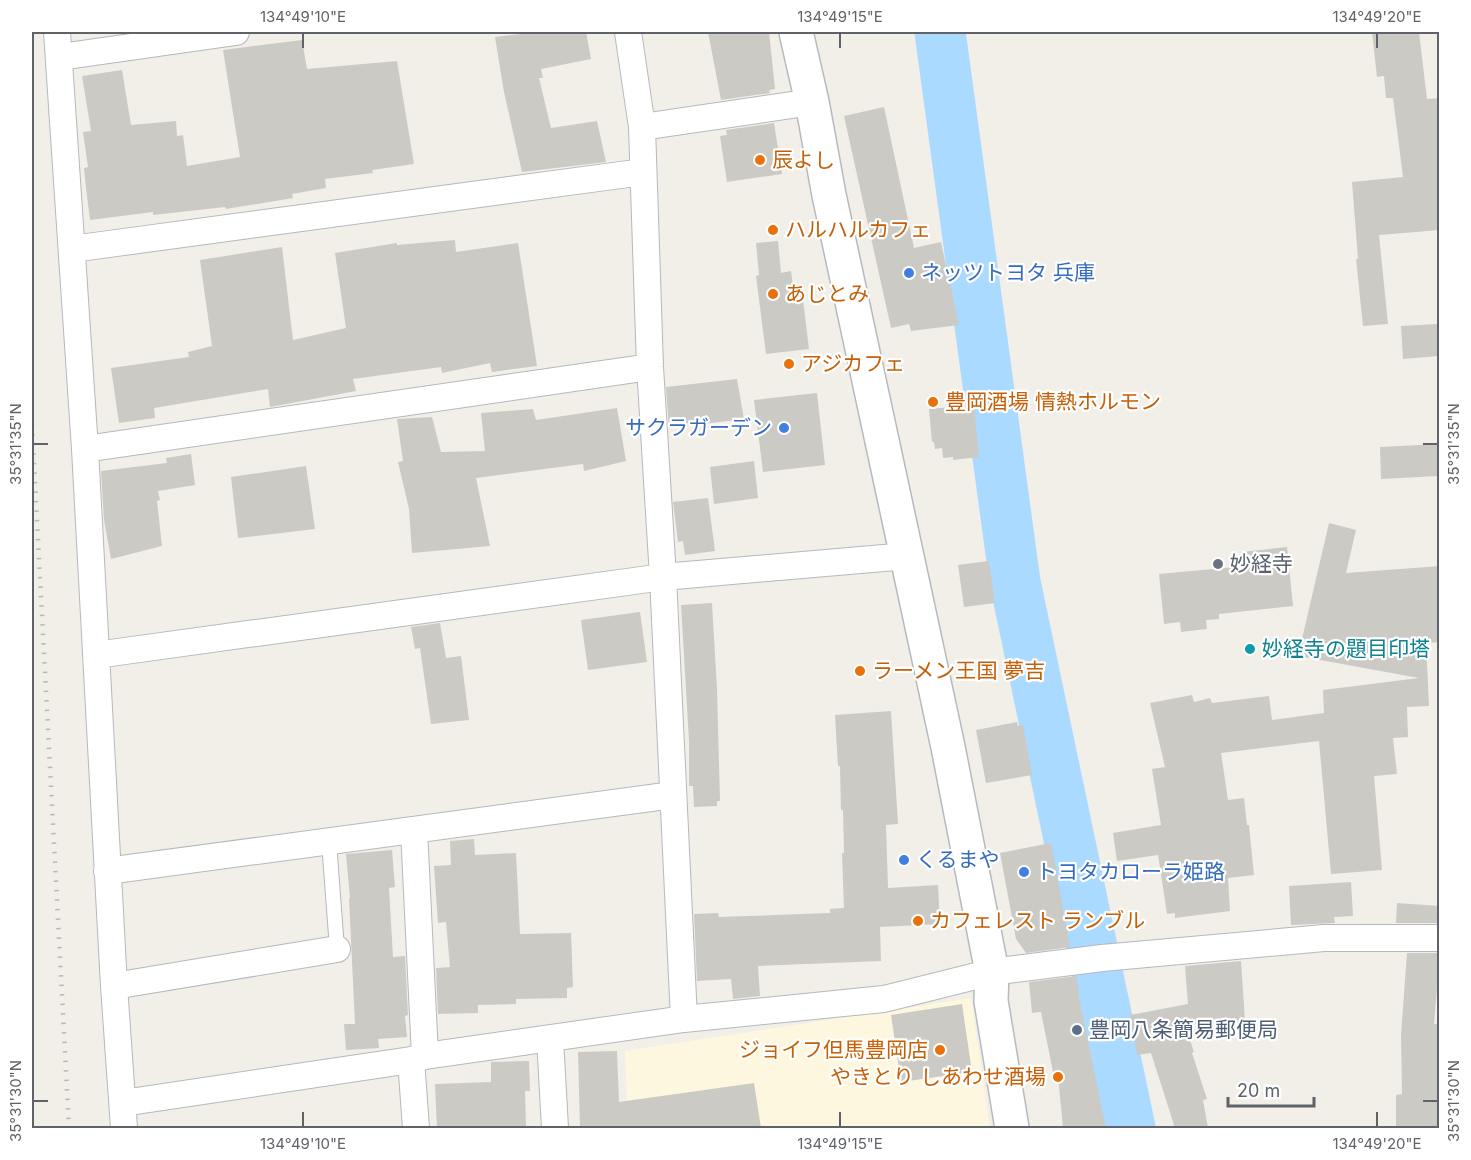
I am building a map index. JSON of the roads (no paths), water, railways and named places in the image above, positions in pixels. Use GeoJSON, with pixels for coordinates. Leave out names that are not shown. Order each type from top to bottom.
{"type":"FeatureCollection","features":[{"type":"Feature","properties":{"kind":"street"},"geometry":{"type":"LineString","coordinates":[[57,32],[85,449],[107,871],[124,1116],[418,1058],[684,1019],[884,999],[992,972],[1092,959],[1324,938],[1440,938]]}},
{"type":"Feature","properties":{"kind":"street"},"geometry":{"type":"LineString","coordinates":[[60,57],[236,32]]}},
{"type":"Feature","properties":{"kind":"street"},"geometry":{"type":"LineString","coordinates":[[628,32],[642,127],[650,367],[663,577],[684,1019]]}},
{"type":"Feature","properties":{"kind":"street"},"geometry":{"type":"LineString","coordinates":[[796,32],[907,555],[992,972],[991,1001],[1011,1128]]}},
{"type":"Feature","properties":{"kind":"street"},"geometry":{"type":"LineString","coordinates":[[642,127],[812,102]]}},
{"type":"Feature","properties":{"kind":"street"},"geometry":{"type":"LineString","coordinates":[[72,249],[643,172]]}},
{"type":"Feature","properties":{"kind":"street"},"geometry":{"type":"LineString","coordinates":[[85,449],[650,367]]}},
{"type":"Feature","properties":{"kind":"street"},"geometry":{"type":"LineString","coordinates":[[96,655],[663,577],[907,555]]}},
{"type":"Feature","properties":{"kind":"street"},"geometry":{"type":"LineString","coordinates":[[107,871],[673,795]]}},
{"type":"Feature","properties":{"kind":"street"},"geometry":{"type":"LineString","coordinates":[[414,830],[418,1058],[416,1128]]}},
{"type":"Feature","properties":{"kind":"street"},"geometry":{"type":"LineString","coordinates":[[114,986],[337,949]]}},
{"type":"Feature","properties":{"kind":"street"},"geometry":{"type":"LineString","coordinates":[[550,1039],[555,1128]]}},
{"type":"Feature","properties":{"kind":"lane"},"geometry":{"type":"LineString","coordinates":[[329,842],[337,949]]}},
{"type":"Feature","properties":{"kind":"waterway"},"geometry":{"type":"LineString","coordinates":[[940,32],[1015,582],[1130,1128]]}},
{"type":"Feature","properties":{"kind":"railway"},"geometry":{"type":"LineString","coordinates":[[32,425],[69,1128]]}},
{"type":"Feature","properties":{"kind":"place","name":"辰よし"},"geometry":{"type":"Point","coordinates":[760,160]}},
{"type":"Feature","properties":{"kind":"place","name":"ハルハルカフェ"},"geometry":{"type":"Point","coordinates":[773,230]}},
{"type":"Feature","properties":{"kind":"place","name":"ネッツトヨタ 兵庫"},"geometry":{"type":"Point","coordinates":[909,273]}},
{"type":"Feature","properties":{"kind":"place","name":"あじとみ"},"geometry":{"type":"Point","coordinates":[773,294]}},
{"type":"Feature","properties":{"kind":"place","name":"アジカフェ"},"geometry":{"type":"Point","coordinates":[789,364]}},
{"type":"Feature","properties":{"kind":"place","name":"豊岡酒場 情熱ホルモン"},"geometry":{"type":"Point","coordinates":[933,402]}},
{"type":"Feature","properties":{"kind":"place","name":"サクラガーデン"},"geometry":{"type":"Point","coordinates":[784,428]}},
{"type":"Feature","properties":{"kind":"place","name":"妙経寺"},"geometry":{"type":"Point","coordinates":[1218,564]}},
{"type":"Feature","properties":{"kind":"place","name":"妙経寺の題目印塔"},"geometry":{"type":"Point","coordinates":[1250,649]}},
{"type":"Feature","properties":{"kind":"place","name":"ラーメン王国 夢吉"},"geometry":{"type":"Point","coordinates":[860,671]}},
{"type":"Feature","properties":{"kind":"place","name":"くるまや"},"geometry":{"type":"Point","coordinates":[904,860]}},
{"type":"Feature","properties":{"kind":"place","name":"トヨタカローラ姫路"},"geometry":{"type":"Point","coordinates":[1024,872]}},
{"type":"Feature","properties":{"kind":"place","name":"カフェレスト ランブル"},"geometry":{"type":"Point","coordinates":[918,921]}},
{"type":"Feature","properties":{"kind":"place","name":"豊岡八条簡易郵便局"},"geometry":{"type":"Point","coordinates":[1077,1030]}},
{"type":"Feature","properties":{"kind":"place","name":"ジョイフ但馬豊岡店"},"geometry":{"type":"Point","coordinates":[940,1050]}},
{"type":"Feature","properties":{"kind":"place","name":"やきとり しあわせ酒場"},"geometry":{"type":"Point","coordinates":[1058,1077]}}]}
